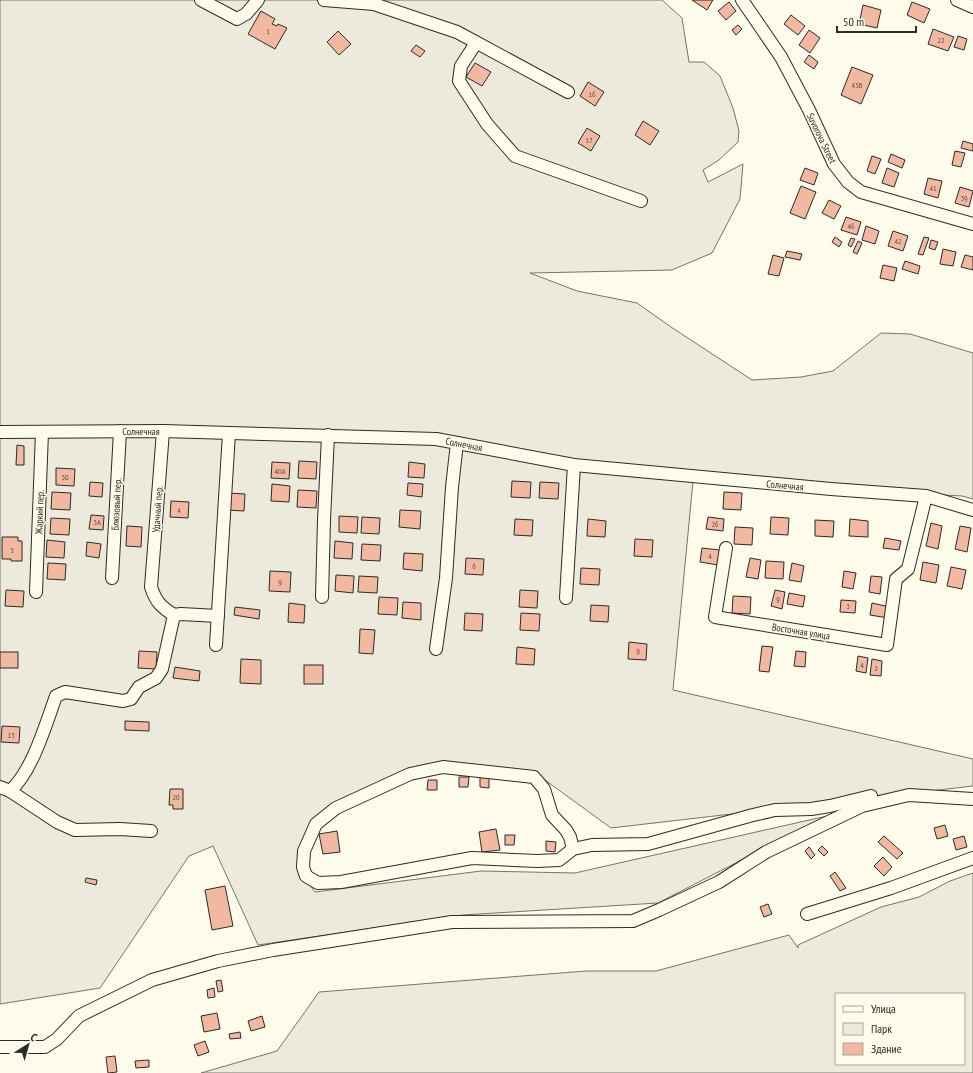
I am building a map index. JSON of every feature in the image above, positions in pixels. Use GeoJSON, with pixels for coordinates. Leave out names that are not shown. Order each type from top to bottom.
{"type":"FeatureCollection","features":[{"type":"Feature","properties":{"kind":"street"},"geometry":{"type":"LineString","coordinates":[[201,0],[237,19],[246,14],[258,0]]}},
{"type":"Feature","properties":{"kind":"street"},"geometry":{"type":"LineString","coordinates":[[324,0],[374,4],[457,32],[568,92]]}},
{"type":"Feature","properties":{"kind":"street","name":"Suvorova Street"},"geometry":{"type":"LineString","coordinates":[[742,0],[781,57],[809,110],[834,164],[848,182],[861,192],[973,224]]}},
{"type":"Feature","properties":{"kind":"street"},"geometry":{"type":"LineString","coordinates":[[957,0],[973,7]]}},
{"type":"Feature","properties":{"kind":"street"},"geometry":{"type":"LineString","coordinates":[[476,43],[461,66],[459,81],[487,124],[515,156],[641,201]]}},
{"type":"Feature","properties":{"kind":"street","name":"Блюзовый пер."},"geometry":{"type":"LineString","coordinates":[[112,578],[120,431]]}},
{"type":"Feature","properties":{"kind":"street","name":"Удачный пер."},"geometry":{"type":"LineString","coordinates":[[163,431],[150,588],[155,599],[164,609],[174,615]]}},
{"type":"Feature","properties":{"kind":"street","name":"Солнечная"},"geometry":{"type":"LineString","coordinates":[[0,432],[228,432],[436,439],[574,465],[831,489],[926,496],[973,510]]}},
{"type":"Feature","properties":{"kind":"street","name":"Жаркий пер."},"geometry":{"type":"LineString","coordinates":[[36,592],[42,432]]}},
{"type":"Feature","properties":{"kind":"street"},"geometry":{"type":"LineString","coordinates":[[216,645],[228,432]]}},
{"type":"Feature","properties":{"kind":"street"},"geometry":{"type":"LineString","coordinates":[[322,597],[328,435]]}},
{"type":"Feature","properties":{"kind":"street"},"geometry":{"type":"LineString","coordinates":[[436,649],[446,578],[452,487],[457,443]]}},
{"type":"Feature","properties":{"kind":"street"},"geometry":{"type":"LineString","coordinates":[[566,598],[574,465]]}},
{"type":"Feature","properties":{"kind":"street","name":"Восточная улица"},"geometry":{"type":"LineString","coordinates":[[726,548],[715,617],[888,645],[896,579],[908,569],[926,496]]}},
{"type":"Feature","properties":{"kind":"street"},"geometry":{"type":"LineString","coordinates":[[5,789],[18,785],[34,754],[56,696],[65,692],[123,701],[131,699],[139,687],[156,678],[162,669],[174,615],[218,616]]}},
{"type":"Feature","properties":{"kind":"street"},"geometry":{"type":"LineString","coordinates":[[573,849],[570,837],[566,830],[552,815],[544,789],[534,777],[443,767],[410,774],[336,808],[316,824],[304,851],[303,866],[306,876],[318,883],[341,882],[472,858],[537,861],[559,860],[573,849],[592,845],[648,844],[775,810],[830,806],[884,794],[894,795],[898,798]]}},
{"type":"Feature","properties":{"kind":"street"},"geometry":{"type":"LineString","coordinates":[[5,789],[57,822],[75,830],[120,829],[151,831]]}},
{"type":"Feature","properties":{"kind":"street"},"geometry":{"type":"LineString","coordinates":[[0,1047],[45,1047],[58,1039],[79,1016],[152,980],[218,961],[273,950],[452,922],[633,920],[659,910],[719,882],[766,852],[862,806],[909,795],[973,799]]}},
{"type":"Feature","properties":{"kind":"street"},"geometry":{"type":"LineString","coordinates":[[807,914],[891,888],[973,858]]}},
{"type":"Feature","properties":{"kind":"green space"},"geometry":{"type":"Polygon","coordinates":[[[0,0],[662,0],[682,18],[689,62],[704,62],[720,76],[733,108],[739,131],[738,142],[719,160],[703,170],[708,182],[743,164],[740,199],[712,253],[672,270],[530,273],[577,291],[637,303],[752,380],[801,377],[833,371],[881,333],[910,334],[973,353],[973,499],[962,496],[831,489],[694,471],[673,690],[973,759],[973,786],[611,828],[534,772],[410,770],[323,821],[298,869],[315,892],[481,871],[575,873],[827,816],[658,903],[463,915],[258,945],[213,846],[189,856],[100,988],[0,1004],[0,0]]]}},
{"type":"Feature","properties":{"kind":"green space"},"geometry":{"type":"Polygon","coordinates":[[[973,873],[973,1073],[201,1073],[277,1051],[319,992],[586,971],[656,971],[789,935],[798,948],[798,945],[881,907],[919,897],[950,881],[973,873]]]}},
{"type":"Feature","properties":{"kind":"building"},"geometry":{"type":"Polygon","coordinates":[[[692,0],[713,0],[707,10],[692,0]]]}},
{"type":"Feature","properties":{"kind":"building"},"geometry":{"type":"Polygon","coordinates":[[[729,2],[736,11],[726,20],[718,11],[729,2]]]}},
{"type":"Feature","properties":{"kind":"building"},"geometry":{"type":"Polygon","coordinates":[[[912,2],[930,9],[924,23],[907,15],[912,2]]]}},
{"type":"Feature","properties":{"kind":"building"},"geometry":{"type":"Polygon","coordinates":[[[863,5],[881,10],[877,28],[859,24],[863,5]]]}},
{"type":"Feature","properties":{"kind":"building"},"geometry":{"type":"Polygon","coordinates":[[[261,11],[275,19],[272,24],[277,26],[278,24],[287,28],[275,49],[248,34],[261,11]]]}},
{"type":"Feature","properties":{"kind":"building"},"geometry":{"type":"Polygon","coordinates":[[[791,15],[805,26],[798,35],[784,24],[791,15]]]}},
{"type":"Feature","properties":{"kind":"building"},"geometry":{"type":"Polygon","coordinates":[[[738,25],[742,29],[736,35],[732,30],[738,25]]]}},
{"type":"Feature","properties":{"kind":"building"},"geometry":{"type":"Polygon","coordinates":[[[933,29],[954,37],[948,51],[928,44],[933,29]]]}},
{"type":"Feature","properties":{"kind":"building"},"geometry":{"type":"Polygon","coordinates":[[[809,30],[820,38],[810,53],[799,45],[809,30]]]}},
{"type":"Feature","properties":{"kind":"building"},"geometry":{"type":"Polygon","coordinates":[[[338,31],[351,44],[339,55],[327,42],[338,31]]]}},
{"type":"Feature","properties":{"kind":"building"},"geometry":{"type":"Polygon","coordinates":[[[958,36],[967,39],[964,50],[954,47],[958,36]]]}},
{"type":"Feature","properties":{"kind":"building"},"geometry":{"type":"Polygon","coordinates":[[[416,45],[425,51],[420,57],[411,51],[416,45]]]}},
{"type":"Feature","properties":{"kind":"building"},"geometry":{"type":"Polygon","coordinates":[[[809,55],[818,62],[814,69],[804,62],[809,55]]]}},
{"type":"Feature","properties":{"kind":"building"},"geometry":{"type":"Polygon","coordinates":[[[475,63],[491,72],[482,86],[466,77],[475,63]]]}},
{"type":"Feature","properties":{"kind":"building"},"geometry":{"type":"Polygon","coordinates":[[[852,67],[873,75],[861,104],[841,95],[852,67]]]}},
{"type":"Feature","properties":{"kind":"building"},"geometry":{"type":"Polygon","coordinates":[[[588,82],[604,92],[595,106],[580,96],[588,82]]]}},
{"type":"Feature","properties":{"kind":"building"},"geometry":{"type":"Polygon","coordinates":[[[643,121],[659,131],[650,145],[635,135],[643,121]]]}},
{"type":"Feature","properties":{"kind":"building"},"geometry":{"type":"Polygon","coordinates":[[[587,128],[600,136],[591,151],[578,143],[587,128]]]}},
{"type":"Feature","properties":{"kind":"building"},"geometry":{"type":"Polygon","coordinates":[[[963,141],[973,144],[973,151],[961,148],[963,141]]]}},
{"type":"Feature","properties":{"kind":"building"},"geometry":{"type":"Polygon","coordinates":[[[955,151],[965,153],[961,167],[952,165],[955,151]]]}},
{"type":"Feature","properties":{"kind":"building"},"geometry":{"type":"Polygon","coordinates":[[[891,154],[905,160],[902,168],[888,162],[891,154]]]}},
{"type":"Feature","properties":{"kind":"building"},"geometry":{"type":"Polygon","coordinates":[[[872,156],[881,159],[875,174],[867,171],[872,156]]]}},
{"type":"Feature","properties":{"kind":"building"},"geometry":{"type":"Polygon","coordinates":[[[805,168],[818,173],[814,185],[800,180],[805,168]]]}},
{"type":"Feature","properties":{"kind":"building"},"geometry":{"type":"Polygon","coordinates":[[[887,168],[899,173],[894,187],[882,183],[887,168]]]}},
{"type":"Feature","properties":{"kind":"building"},"geometry":{"type":"Polygon","coordinates":[[[928,178],[942,181],[938,198],[924,194],[928,178]]]}},
{"type":"Feature","properties":{"kind":"building"},"geometry":{"type":"Polygon","coordinates":[[[801,186],[816,192],[805,219],[790,213],[801,186]]]}},
{"type":"Feature","properties":{"kind":"building"},"geometry":{"type":"Polygon","coordinates":[[[960,187],[973,191],[969,207],[955,203],[960,187]]]}},
{"type":"Feature","properties":{"kind":"building"},"geometry":{"type":"Polygon","coordinates":[[[829,200],[841,206],[834,219],[822,213],[829,200]]]}},
{"type":"Feature","properties":{"kind":"building"},"geometry":{"type":"Polygon","coordinates":[[[846,217],[861,222],[857,235],[841,230],[846,217]]]}},
{"type":"Feature","properties":{"kind":"building"},"geometry":{"type":"Polygon","coordinates":[[[866,226],[879,231],[875,244],[862,240],[866,226]]]}},
{"type":"Feature","properties":{"kind":"building"},"geometry":{"type":"Polygon","coordinates":[[[893,231],[908,236],[903,251],[888,246],[893,231]]]}},
{"type":"Feature","properties":{"kind":"building"},"geometry":{"type":"Polygon","coordinates":[[[835,237],[842,242],[839,247],[832,242],[835,237]]]}},
{"type":"Feature","properties":{"kind":"building"},"geometry":{"type":"Polygon","coordinates":[[[924,237],[929,238],[923,255],[918,254],[924,237]]]}},
{"type":"Feature","properties":{"kind":"building"},"geometry":{"type":"Polygon","coordinates":[[[851,238],[855,239],[851,247],[848,245],[851,238]]]}},
{"type":"Feature","properties":{"kind":"building"},"geometry":{"type":"Polygon","coordinates":[[[931,240],[938,242],[935,250],[929,248],[931,240]]]}},
{"type":"Feature","properties":{"kind":"building"},"geometry":{"type":"Polygon","coordinates":[[[858,241],[862,243],[857,254],[853,252],[858,241]]]}},
{"type":"Feature","properties":{"kind":"building"},"geometry":{"type":"Polygon","coordinates":[[[943,249],[956,252],[953,266],[940,264],[943,249]]]}},
{"type":"Feature","properties":{"kind":"building"},"geometry":{"type":"Polygon","coordinates":[[[787,251],[802,254],[800,260],[785,257],[787,251]]]}},
{"type":"Feature","properties":{"kind":"building"},"geometry":{"type":"Polygon","coordinates":[[[773,255],[784,258],[779,276],[768,274],[773,255]]]}},
{"type":"Feature","properties":{"kind":"building"},"geometry":{"type":"Polygon","coordinates":[[[965,255],[973,257],[973,270],[961,267],[965,255]]]}},
{"type":"Feature","properties":{"kind":"building"},"geometry":{"type":"Polygon","coordinates":[[[905,261],[920,266],[918,274],[902,269],[905,261]]]}},
{"type":"Feature","properties":{"kind":"building"},"geometry":{"type":"Polygon","coordinates":[[[883,265],[897,268],[894,281],[880,278],[883,265]]]}},
{"type":"Feature","properties":{"kind":"building"},"geometry":{"type":"Polygon","coordinates":[[[17,445],[24,446],[24,465],[16,465],[17,445]]]}},
{"type":"Feature","properties":{"kind":"building"},"geometry":{"type":"Polygon","coordinates":[[[299,461],[317,462],[316,479],[298,478],[299,461]]]}},
{"type":"Feature","properties":{"kind":"building"},"geometry":{"type":"Polygon","coordinates":[[[272,462],[290,463],[289,479],[271,478],[272,462]]]}},
{"type":"Feature","properties":{"kind":"building"},"geometry":{"type":"Polygon","coordinates":[[[409,462],[425,464],[424,478],[408,477],[409,462]]]}},
{"type":"Feature","properties":{"kind":"building"},"geometry":{"type":"Polygon","coordinates":[[[56,468],[75,469],[74,486],[56,485],[56,468]]]}},
{"type":"Feature","properties":{"kind":"building"},"geometry":{"type":"Polygon","coordinates":[[[512,481],[531,482],[530,498],[511,497],[512,481]]]}},
{"type":"Feature","properties":{"kind":"building"},"geometry":{"type":"Polygon","coordinates":[[[90,482],[103,483],[102,497],[89,496],[90,482]]]}},
{"type":"Feature","properties":{"kind":"building"},"geometry":{"type":"Polygon","coordinates":[[[540,482],[559,483],[558,499],[539,498],[540,482]]]}},
{"type":"Feature","properties":{"kind":"building"},"geometry":{"type":"Polygon","coordinates":[[[408,483],[423,484],[422,497],[407,495],[408,483]]]}},
{"type":"Feature","properties":{"kind":"building"},"geometry":{"type":"Polygon","coordinates":[[[272,484],[290,486],[289,502],[271,501],[272,484]]]}},
{"type":"Feature","properties":{"kind":"building"},"geometry":{"type":"Polygon","coordinates":[[[298,490],[317,491],[316,508],[297,507],[298,490]]]}},
{"type":"Feature","properties":{"kind":"building"},"geometry":{"type":"Polygon","coordinates":[[[52,492],[71,493],[70,510],[51,509],[52,492]]]}},
{"type":"Feature","properties":{"kind":"building"},"geometry":{"type":"Polygon","coordinates":[[[724,492],[742,493],[741,510],[723,509],[724,492]]]}},
{"type":"Feature","properties":{"kind":"building"},"geometry":{"type":"Polygon","coordinates":[[[227,493],[245,494],[244,511],[226,510],[227,493]]]}},
{"type":"Feature","properties":{"kind":"building"},"geometry":{"type":"Polygon","coordinates":[[[171,501],[189,502],[188,518],[170,517],[171,501]]]}},
{"type":"Feature","properties":{"kind":"building"},"geometry":{"type":"Polygon","coordinates":[[[400,510],[421,511],[420,529],[399,527],[400,510]]]}},
{"type":"Feature","properties":{"kind":"building"},"geometry":{"type":"Polygon","coordinates":[[[91,515],[104,516],[103,530],[89,529],[91,515]]]}},
{"type":"Feature","properties":{"kind":"building"},"geometry":{"type":"Polygon","coordinates":[[[339,516],[358,517],[357,533],[339,532],[339,516]]]}},
{"type":"Feature","properties":{"kind":"building"},"geometry":{"type":"Polygon","coordinates":[[[362,517],[380,518],[379,534],[361,533],[362,517]]]}},
{"type":"Feature","properties":{"kind":"building"},"geometry":{"type":"Polygon","coordinates":[[[708,517],[724,519],[723,531],[706,529],[708,517]]]}},
{"type":"Feature","properties":{"kind":"building"},"geometry":{"type":"Polygon","coordinates":[[[771,517],[789,518],[788,535],[770,534],[771,517]]]}},
{"type":"Feature","properties":{"kind":"building"},"geometry":{"type":"Polygon","coordinates":[[[51,518],[70,519],[69,535],[50,534],[51,518]]]}},
{"type":"Feature","properties":{"kind":"building"},"geometry":{"type":"Polygon","coordinates":[[[515,519],[533,520],[532,536],[514,535],[515,519]]]}},
{"type":"Feature","properties":{"kind":"building"},"geometry":{"type":"Polygon","coordinates":[[[588,519],[606,521],[605,537],[587,536],[588,519]]]}},
{"type":"Feature","properties":{"kind":"building"},"geometry":{"type":"Polygon","coordinates":[[[850,519],[868,521],[868,537],[849,536],[850,519]]]}},
{"type":"Feature","properties":{"kind":"building"},"geometry":{"type":"Polygon","coordinates":[[[815,520],[834,521],[833,537],[815,536],[815,520]]]}},
{"type":"Feature","properties":{"kind":"building"},"geometry":{"type":"Polygon","coordinates":[[[931,523],[942,526],[938,549],[926,546],[931,523]]]}},
{"type":"Feature","properties":{"kind":"building"},"geometry":{"type":"Polygon","coordinates":[[[127,526],[142,527],[141,547],[126,546],[127,526]]]}},
{"type":"Feature","properties":{"kind":"building"},"geometry":{"type":"Polygon","coordinates":[[[960,526],[971,528],[967,552],[955,549],[960,526]]]}},
{"type":"Feature","properties":{"kind":"building"},"geometry":{"type":"Polygon","coordinates":[[[735,527],[753,528],[752,545],[734,544],[735,527]]]}},
{"type":"Feature","properties":{"kind":"building"},"geometry":{"type":"Polygon","coordinates":[[[2,537],[18,537],[18,541],[22,541],[22,561],[2,559],[2,537]]]}},
{"type":"Feature","properties":{"kind":"building"},"geometry":{"type":"Polygon","coordinates":[[[885,538],[901,541],[899,550],[883,548],[885,538]]]}},
{"type":"Feature","properties":{"kind":"building"},"geometry":{"type":"Polygon","coordinates":[[[635,539],[653,540],[652,557],[634,556],[635,539]]]}},
{"type":"Feature","properties":{"kind":"building"},"geometry":{"type":"Polygon","coordinates":[[[47,540],[65,542],[64,558],[46,557],[47,540]]]}},
{"type":"Feature","properties":{"kind":"building"},"geometry":{"type":"Polygon","coordinates":[[[335,541],[353,543],[352,559],[334,558],[335,541]]]}},
{"type":"Feature","properties":{"kind":"building"},"geometry":{"type":"Polygon","coordinates":[[[87,542],[101,544],[99,558],[86,556],[87,542]]]}},
{"type":"Feature","properties":{"kind":"building"},"geometry":{"type":"Polygon","coordinates":[[[362,544],[381,545],[380,561],[361,560],[362,544]]]}},
{"type":"Feature","properties":{"kind":"building"},"geometry":{"type":"Polygon","coordinates":[[[702,548],[720,550],[718,565],[700,562],[702,548]]]}},
{"type":"Feature","properties":{"kind":"building"},"geometry":{"type":"Polygon","coordinates":[[[404,553],[423,554],[422,571],[403,569],[404,553]]]}},
{"type":"Feature","properties":{"kind":"building"},"geometry":{"type":"Polygon","coordinates":[[[466,558],[484,559],[483,575],[465,574],[466,558]]]}},
{"type":"Feature","properties":{"kind":"building"},"geometry":{"type":"Polygon","coordinates":[[[750,558],[761,560],[758,579],[746,577],[750,558]]]}},
{"type":"Feature","properties":{"kind":"building"},"geometry":{"type":"Polygon","coordinates":[[[766,561],[784,562],[783,579],[765,578],[766,561]]]}},
{"type":"Feature","properties":{"kind":"building"},"geometry":{"type":"Polygon","coordinates":[[[923,562],[939,565],[936,583],[920,580],[923,562]]]}},
{"type":"Feature","properties":{"kind":"building"},"geometry":{"type":"Polygon","coordinates":[[[48,563],[66,564],[65,580],[47,579],[48,563]]]}},
{"type":"Feature","properties":{"kind":"building"},"geometry":{"type":"Polygon","coordinates":[[[792,563],[804,566],[801,582],[789,580],[792,563]]]}},
{"type":"Feature","properties":{"kind":"building"},"geometry":{"type":"Polygon","coordinates":[[[951,567],[966,570],[962,589],[947,586],[951,567]]]}},
{"type":"Feature","properties":{"kind":"building"},"geometry":{"type":"Polygon","coordinates":[[[581,568],[600,569],[599,585],[580,584],[581,568]]]}},
{"type":"Feature","properties":{"kind":"building"},"geometry":{"type":"Polygon","coordinates":[[[270,571],[291,572],[290,592],[269,591],[270,571]]]}},
{"type":"Feature","properties":{"kind":"building"},"geometry":{"type":"Polygon","coordinates":[[[844,571],[856,573],[853,589],[842,587],[844,571]]]}},
{"type":"Feature","properties":{"kind":"building"},"geometry":{"type":"Polygon","coordinates":[[[336,575],[354,576],[353,593],[335,591],[336,575]]]}},
{"type":"Feature","properties":{"kind":"building"},"geometry":{"type":"Polygon","coordinates":[[[359,576],[378,577],[377,593],[358,592],[359,576]]]}},
{"type":"Feature","properties":{"kind":"building"},"geometry":{"type":"Polygon","coordinates":[[[871,576],[882,577],[880,594],[869,592],[871,576]]]}},
{"type":"Feature","properties":{"kind":"building"},"geometry":{"type":"Polygon","coordinates":[[[6,590],[24,591],[23,607],[5,606],[6,590]]]}},
{"type":"Feature","properties":{"kind":"building"},"geometry":{"type":"Polygon","coordinates":[[[520,590],[538,591],[537,608],[519,607],[520,590]]]}},
{"type":"Feature","properties":{"kind":"building"},"geometry":{"type":"Polygon","coordinates":[[[775,590],[785,592],[782,609],[771,606],[775,590]]]}},
{"type":"Feature","properties":{"kind":"building"},"geometry":{"type":"Polygon","coordinates":[[[789,593],[805,596],[803,607],[787,604],[789,593]]]}},
{"type":"Feature","properties":{"kind":"building"},"geometry":{"type":"Polygon","coordinates":[[[733,596],[751,597],[750,614],[732,613],[733,596]]]}},
{"type":"Feature","properties":{"kind":"building"},"geometry":{"type":"Polygon","coordinates":[[[379,597],[398,598],[397,615],[378,614],[379,597]]]}},
{"type":"Feature","properties":{"kind":"building"},"geometry":{"type":"Polygon","coordinates":[[[841,600],[856,601],[855,613],[840,612],[841,600]]]}},
{"type":"Feature","properties":{"kind":"building"},"geometry":{"type":"Polygon","coordinates":[[[403,602],[421,603],[421,620],[402,618],[403,602]]]}},
{"type":"Feature","properties":{"kind":"building"},"geometry":{"type":"Polygon","coordinates":[[[289,603],[305,605],[304,623],[288,622],[289,603]]]}},
{"type":"Feature","properties":{"kind":"building"},"geometry":{"type":"Polygon","coordinates":[[[872,603],[890,607],[888,618],[870,615],[872,603]]]}},
{"type":"Feature","properties":{"kind":"building"},"geometry":{"type":"Polygon","coordinates":[[[591,605],[609,606],[608,622],[590,621],[591,605]]]}},
{"type":"Feature","properties":{"kind":"building"},"geometry":{"type":"Polygon","coordinates":[[[235,607],[260,610],[259,619],[234,615],[235,607]]]}},
{"type":"Feature","properties":{"kind":"building"},"geometry":{"type":"Polygon","coordinates":[[[465,613],[483,614],[482,631],[464,630],[465,613]]]}},
{"type":"Feature","properties":{"kind":"building"},"geometry":{"type":"Polygon","coordinates":[[[521,613],[540,614],[539,631],[520,630],[521,613]]]}},
{"type":"Feature","properties":{"kind":"building"},"geometry":{"type":"Polygon","coordinates":[[[360,629],[375,630],[373,654],[359,653],[360,629]]]}},
{"type":"Feature","properties":{"kind":"building"},"geometry":{"type":"Polygon","coordinates":[[[629,642],[647,644],[646,660],[628,659],[629,642]]]}},
{"type":"Feature","properties":{"kind":"building"},"geometry":{"type":"Polygon","coordinates":[[[762,646],[773,647],[769,672],[759,671],[762,646]]]}},
{"type":"Feature","properties":{"kind":"building"},"geometry":{"type":"Polygon","coordinates":[[[517,647],[535,649],[534,665],[516,664],[517,647]]]}},
{"type":"Feature","properties":{"kind":"building"},"geometry":{"type":"Polygon","coordinates":[[[139,651],[157,652],[156,669],[138,668],[139,651]]]}},
{"type":"Feature","properties":{"kind":"building"},"geometry":{"type":"Polygon","coordinates":[[[796,651],[806,652],[805,667],[794,666],[796,651]]]}},
{"type":"Feature","properties":{"kind":"building"},"geometry":{"type":"Polygon","coordinates":[[[0,652],[18,652],[18,668],[0,668],[0,652]]]}},
{"type":"Feature","properties":{"kind":"building"},"geometry":{"type":"Polygon","coordinates":[[[858,656],[868,658],[866,673],[856,671],[858,656]]]}},
{"type":"Feature","properties":{"kind":"building"},"geometry":{"type":"Polygon","coordinates":[[[241,659],[261,660],[261,684],[240,683],[241,659]]]}},
{"type":"Feature","properties":{"kind":"building"},"geometry":{"type":"Polygon","coordinates":[[[872,659],[882,661],[881,676],[870,675],[872,659]]]}},
{"type":"Feature","properties":{"kind":"building"},"geometry":{"type":"Polygon","coordinates":[[[304,665],[323,665],[323,684],[304,684],[304,665]]]}},
{"type":"Feature","properties":{"kind":"building"},"geometry":{"type":"Polygon","coordinates":[[[175,667],[200,671],[199,681],[173,678],[175,667]]]}},
{"type":"Feature","properties":{"kind":"building"},"geometry":{"type":"Polygon","coordinates":[[[125,721],[149,722],[149,731],[125,730],[125,721]]]}},
{"type":"Feature","properties":{"kind":"building"},"geometry":{"type":"Polygon","coordinates":[[[2,726],[20,727],[19,743],[1,742],[2,726]]]}},
{"type":"Feature","properties":{"kind":"building"},"geometry":{"type":"Polygon","coordinates":[[[459,777],[469,777],[468,787],[459,787],[459,777]]]}},
{"type":"Feature","properties":{"kind":"building"},"geometry":{"type":"Polygon","coordinates":[[[480,777],[489,778],[489,788],[480,787],[480,777]]]}},
{"type":"Feature","properties":{"kind":"building"},"geometry":{"type":"Polygon","coordinates":[[[428,780],[437,780],[437,790],[427,790],[428,780]]]}},
{"type":"Feature","properties":{"kind":"building"},"geometry":{"type":"Polygon","coordinates":[[[170,789],[183,789],[183,809],[173,809],[173,805],[169,805],[170,789]]]}},
{"type":"Feature","properties":{"kind":"building"},"geometry":{"type":"Polygon","coordinates":[[[945,825],[948,836],[937,839],[934,828],[945,825]]]}},
{"type":"Feature","properties":{"kind":"building"},"geometry":{"type":"Polygon","coordinates":[[[496,829],[500,850],[482,852],[479,832],[496,829]]]}},
{"type":"Feature","properties":{"kind":"building"},"geometry":{"type":"Polygon","coordinates":[[[337,831],[340,852],[323,854],[319,834],[337,831]]]}},
{"type":"Feature","properties":{"kind":"building"},"geometry":{"type":"Polygon","coordinates":[[[505,835],[515,835],[514,845],[505,845],[505,835]]]}},
{"type":"Feature","properties":{"kind":"building"},"geometry":{"type":"Polygon","coordinates":[[[884,836],[903,853],[897,859],[878,842],[884,836]]]}},
{"type":"Feature","properties":{"kind":"building"},"geometry":{"type":"Polygon","coordinates":[[[964,836],[967,847],[956,850],[953,839],[964,836]]]}},
{"type":"Feature","properties":{"kind":"building"},"geometry":{"type":"Polygon","coordinates":[[[546,841],[556,842],[555,852],[546,851],[546,841]]]}},
{"type":"Feature","properties":{"kind":"building"},"geometry":{"type":"Polygon","coordinates":[[[822,846],[828,852],[824,856],[818,850],[822,846]]]}},
{"type":"Feature","properties":{"kind":"building"},"geometry":{"type":"Polygon","coordinates":[[[809,847],[815,855],[811,859],[805,851],[809,847]]]}},
{"type":"Feature","properties":{"kind":"building"},"geometry":{"type":"Polygon","coordinates":[[[883,857],[892,867],[884,876],[874,866],[883,857]]]}},
{"type":"Feature","properties":{"kind":"building"},"geometry":{"type":"Polygon","coordinates":[[[835,872],[846,888],[840,891],[830,876],[835,872]]]}},
{"type":"Feature","properties":{"kind":"building"},"geometry":{"type":"Polygon","coordinates":[[[86,878],[97,880],[96,885],[85,882],[86,878]]]}},
{"type":"Feature","properties":{"kind":"building"},"geometry":{"type":"Polygon","coordinates":[[[225,886],[233,926],[212,930],[205,890],[225,886]]]}},
{"type":"Feature","properties":{"kind":"building"},"geometry":{"type":"Polygon","coordinates":[[[768,904],[772,914],[764,917],[760,907],[768,904]]]}},
{"type":"Feature","properties":{"kind":"building"},"geometry":{"type":"Polygon","coordinates":[[[221,980],[223,991],[218,992],[216,981],[221,980]]]}},
{"type":"Feature","properties":{"kind":"building"},"geometry":{"type":"Polygon","coordinates":[[[214,988],[215,997],[208,998],[207,990],[214,988]]]}},
{"type":"Feature","properties":{"kind":"building"},"geometry":{"type":"Polygon","coordinates":[[[217,1013],[220,1029],[204,1032],[201,1016],[217,1013]]]}},
{"type":"Feature","properties":{"kind":"building"},"geometry":{"type":"Polygon","coordinates":[[[262,1016],[265,1027],[251,1031],[248,1021],[262,1016]]]}},
{"type":"Feature","properties":{"kind":"building"},"geometry":{"type":"Polygon","coordinates":[[[240,1032],[241,1038],[230,1039],[229,1034],[240,1032]]]}},
{"type":"Feature","properties":{"kind":"building"},"geometry":{"type":"Polygon","coordinates":[[[205,1041],[209,1052],[198,1056],[194,1045],[205,1041]]]}},
{"type":"Feature","properties":{"kind":"building"},"geometry":{"type":"Polygon","coordinates":[[[115,1056],[117,1072],[108,1073],[106,1057],[115,1056]]]}},
{"type":"Feature","properties":{"kind":"building"},"geometry":{"type":"Polygon","coordinates":[[[149,1060],[149,1067],[136,1068],[135,1061],[149,1060]]]}}]}
